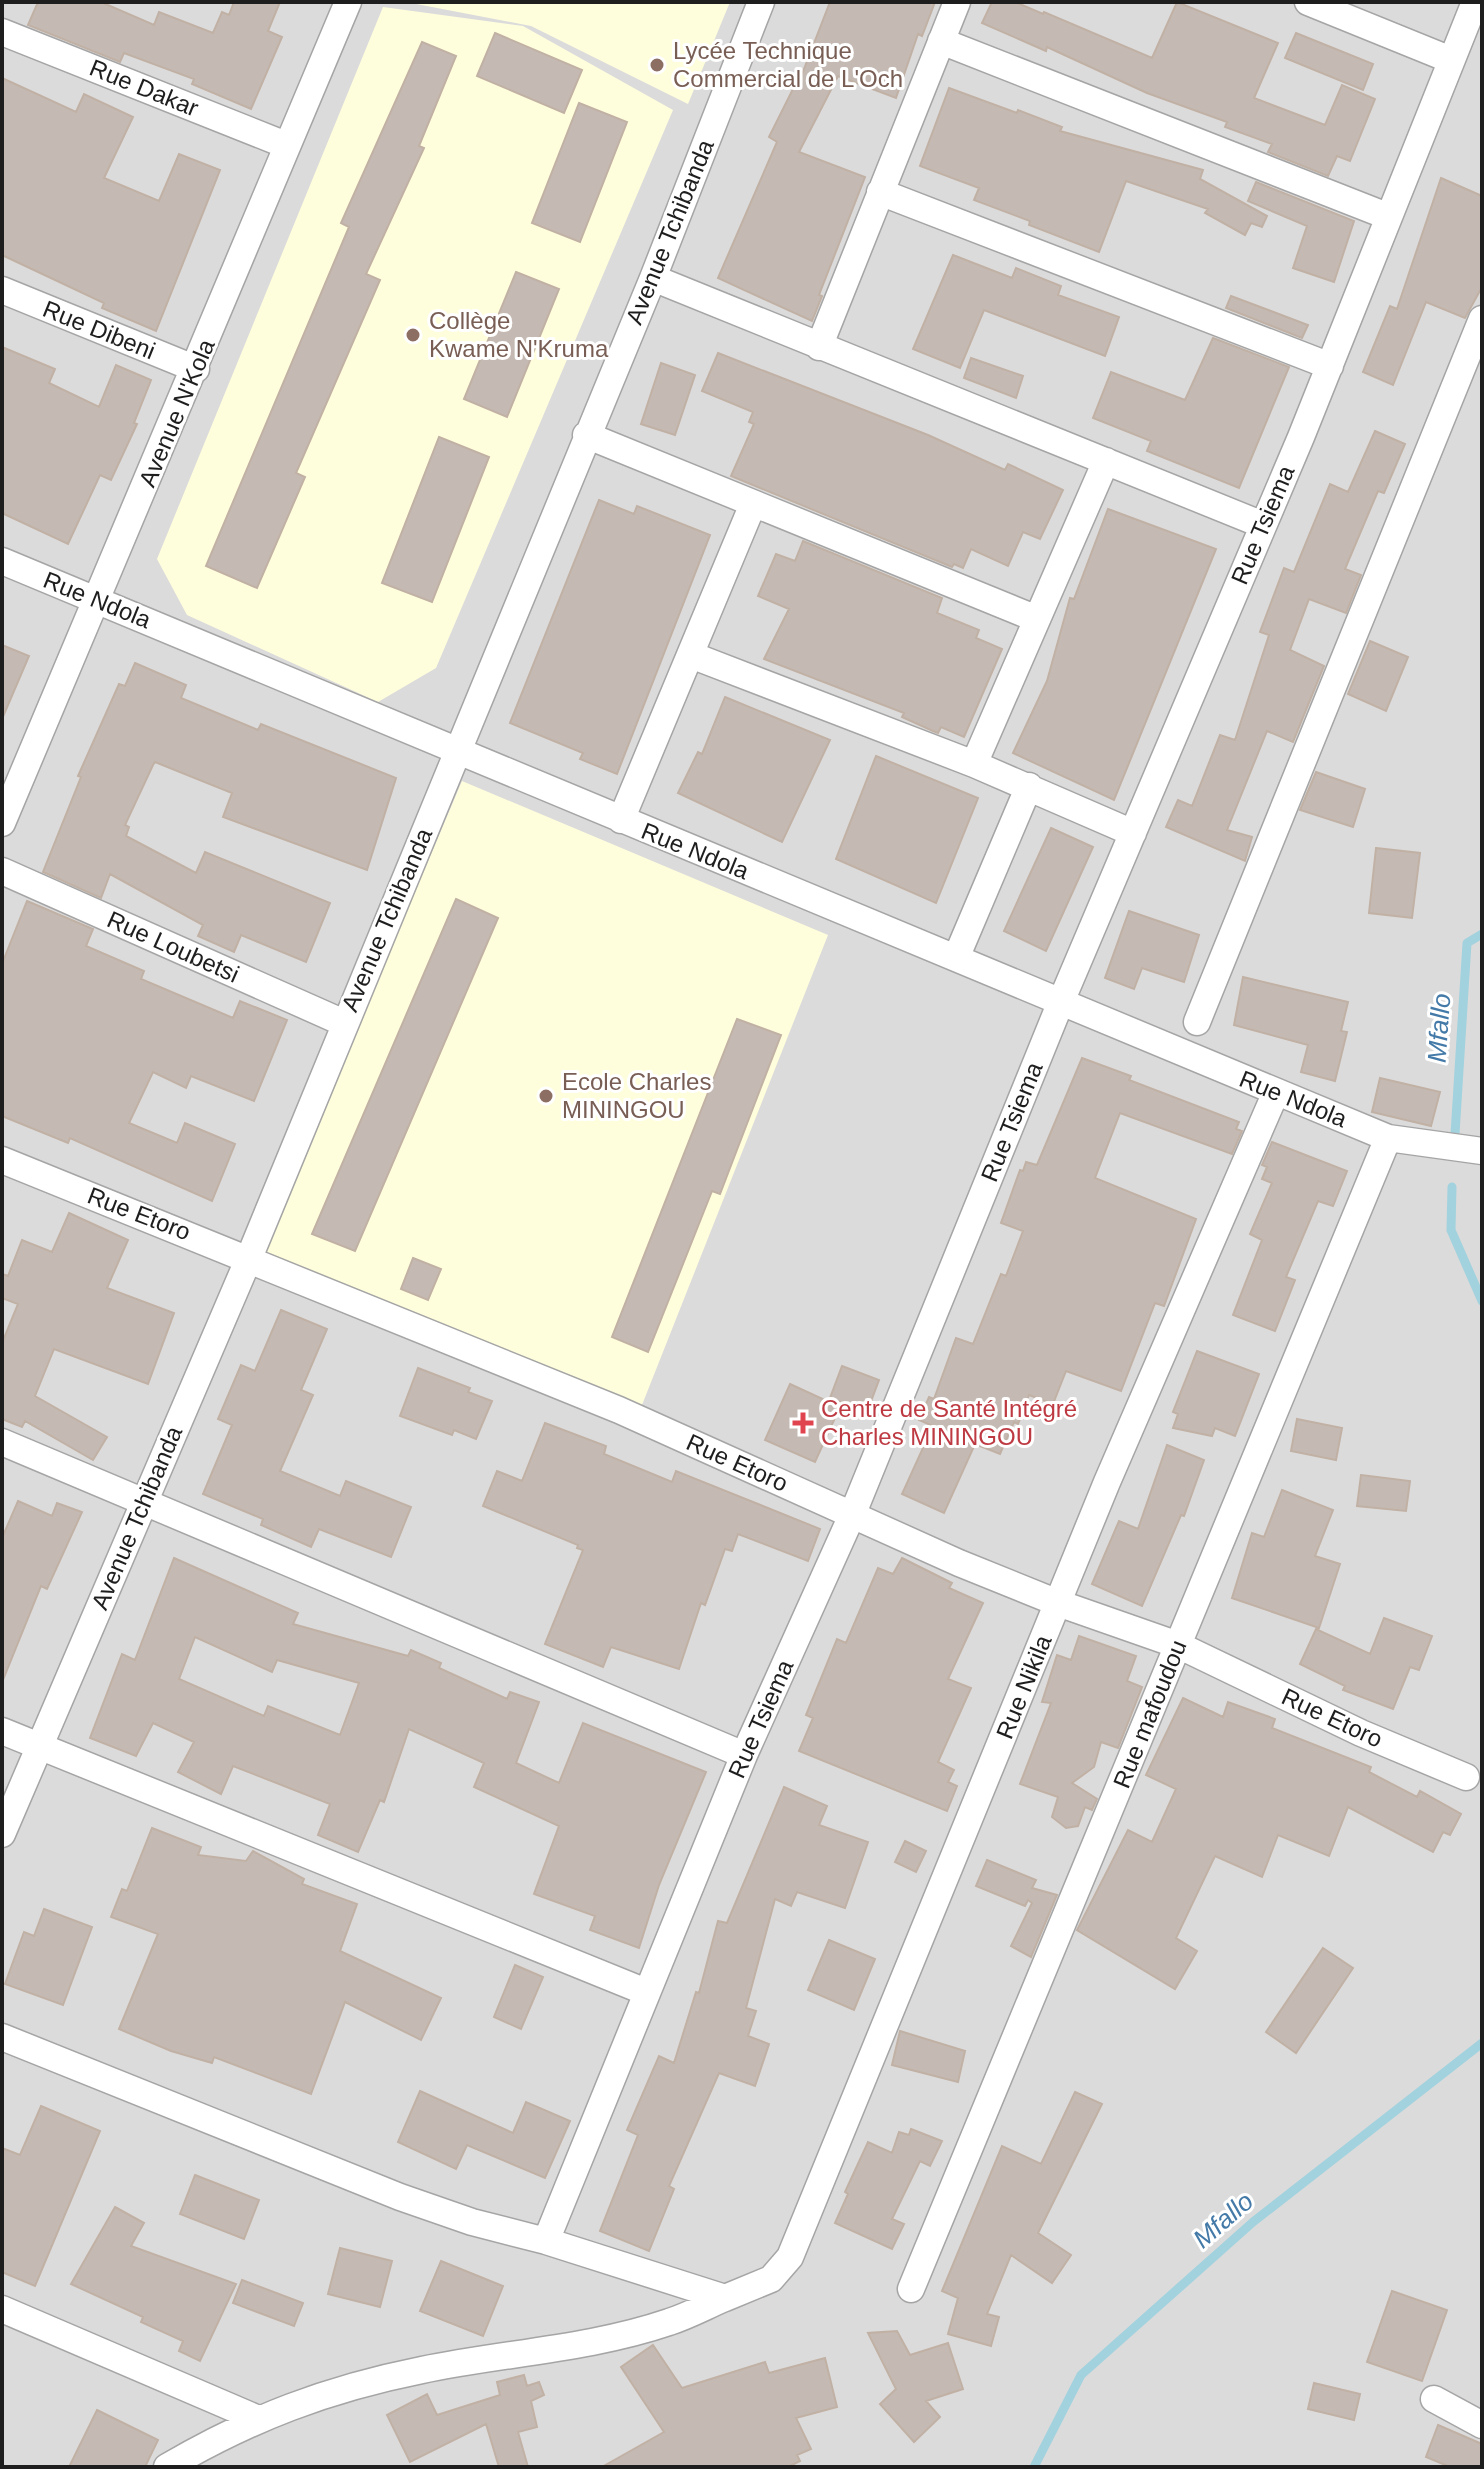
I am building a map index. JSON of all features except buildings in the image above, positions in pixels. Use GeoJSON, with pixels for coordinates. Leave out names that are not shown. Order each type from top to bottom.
{"type":"FeatureCollection","features":[{"type":"Feature","properties":{"kind":"street","name":"Avenue N'Kola"},"geometry":{"type":"LineString","coordinates":[[2,823],[99,600],[348,2]]}},
{"type":"Feature","properties":{"kind":"street","name":"Avenue Tchibanda"},"geometry":{"type":"LineString","coordinates":[[2,1834],[249,1258],[653,278],[761,2]]}},
{"type":"Feature","properties":{"kind":"street"},"geometry":{"type":"LineString","coordinates":[[819,347],[957,2]]}},
{"type":"Feature","properties":{"kind":"street"},"geometry":{"type":"LineString","coordinates":[[1308,2],[1451,60]]}},
{"type":"Feature","properties":{"kind":"street","name":"Rue Tsiema"},"geometry":{"type":"LineString","coordinates":[[546,2241],[744,1755],[853,1513],[1060,1004],[1330,366],[1387,216],[1475,2]]}},
{"type":"Feature","properties":{"kind":"street","name":"Rue Dakar"},"geometry":{"type":"LineString","coordinates":[[2,32],[286,145]]}},
{"type":"Feature","properties":{"kind":"street"},"geometry":{"type":"LineString","coordinates":[[941,41],[1387,216]]}},
{"type":"Feature","properties":{"kind":"street"},"geometry":{"type":"LineString","coordinates":[[880,192],[1330,366]]}},
{"type":"Feature","properties":{"kind":"street"},"geometry":{"type":"LineString","coordinates":[[653,278],[1263,525]]}},
{"type":"Feature","properties":{"kind":"street","name":"Rue Dibeni"},"geometry":{"type":"LineString","coordinates":[[2,290],[196,369]]}},
{"type":"Feature","properties":{"kind":"street"},"geometry":{"type":"LineString","coordinates":[[1197,1022],[1482,319]]}},
{"type":"Feature","properties":{"kind":"street"},"geometry":{"type":"LineString","coordinates":[[586,435],[1037,619]]}},
{"type":"Feature","properties":{"kind":"street"},"geometry":{"type":"LineString","coordinates":[[974,764],[1106,461]]}},
{"type":"Feature","properties":{"kind":"street"},"geometry":{"type":"LineString","coordinates":[[621,820],[753,504]]}},
{"type":"Feature","properties":{"kind":"street","name":"Rue Ndola"},"geometry":{"type":"LineString","coordinates":[[2,561],[1388,1138],[1482,1151]]}},
{"type":"Feature","properties":{"kind":"street"},"geometry":{"type":"LineString","coordinates":[[691,655],[1029,786],[1133,833]]}},
{"type":"Feature","properties":{"kind":"street"},"geometry":{"type":"LineString","coordinates":[[956,958],[1029,786]]}},
{"type":"Feature","properties":{"kind":"street","name":"Rue Loubetsi"},"geometry":{"type":"LineString","coordinates":[[2,871],[344,1023]]}},
{"type":"Feature","properties":{"kind":"street","name":"Rue Nikila"},"geometry":{"type":"LineString","coordinates":[[725,2298],[771,2279],[781,2270],[796,2242],[1058,1603],[1276,1092]]}},
{"type":"Feature","properties":{"kind":"street","name":"Rue mafoudou"},"geometry":{"type":"LineString","coordinates":[[911,2289],[1388,1138]]}},
{"type":"Feature","properties":{"kind":"street","name":"Rue Etoro"},"geometry":{"type":"LineString","coordinates":[[2,1160],[619,1410],[959,1563],[1058,1603],[1178,1645],[1349,1727],[1466,1777]]}},
{"type":"Feature","properties":{"kind":"street"},"geometry":{"type":"LineString","coordinates":[[2,1442],[145,1499],[744,1755]]}},
{"type":"Feature","properties":{"kind":"street"},"geometry":{"type":"LineString","coordinates":[[2,1731],[646,1992]]}},
{"type":"Feature","properties":{"kind":"street"},"geometry":{"type":"LineString","coordinates":[[2,2037],[400,2197],[472,2222],[546,2241],[725,2298]]}},
{"type":"Feature","properties":{"kind":"street"},"geometry":{"type":"LineString","coordinates":[[167,2467],[256,2418],[338,2390],[423,2369],[582,2343],[668,2323],[725,2298]]}},
{"type":"Feature","properties":{"kind":"street"},"geometry":{"type":"LineString","coordinates":[[2,2309],[256,2418]]}},
{"type":"Feature","properties":{"kind":"street"},"geometry":{"type":"LineString","coordinates":[[1434,2399],[1482,2425]]}},
{"type":"Feature","properties":{"kind":"shaded area"},"geometry":{"type":"Polygon","coordinates":[[[2,2],[1482,2],[1482,2467],[2,2467],[2,2]]]}},
{"type":"Feature","properties":{"kind":"shaded area","name":"Lycée Technique Commercial de L'Och"},"geometry":{"type":"Polygon","coordinates":[[[406,2],[730,2],[688,104],[531,26],[406,2]]]}},
{"type":"Feature","properties":{"kind":"shaded area","name":"Collège Kwame N'Kruma"},"geometry":{"type":"Polygon","coordinates":[[[383,7],[523,26],[673,110],[436,668],[378,702],[187,615],[157,559],[383,7]]]}},
{"type":"Feature","properties":{"kind":"shaded area","name":"Ecole Charles MININGOU"},"geometry":{"type":"Polygon","coordinates":[[[462,781],[828,935],[640,1410],[261,1256],[462,781]]]}},
{"type":"Feature","properties":{"kind":"waterway","name":"Mfallo"},"geometry":{"type":"LineString","coordinates":[[1455,1134],[1467,943],[1482,934]]}},
{"type":"Feature","properties":{"kind":"waterway","name":"Mfallo"},"geometry":{"type":"LineString","coordinates":[[1452,1187],[1451,1230],[1482,1301]]}},
{"type":"Feature","properties":{"kind":"waterway","name":"Mfallo"},"geometry":{"type":"LineString","coordinates":[[1034,2467],[1081,2375],[1253,2222],[1482,2043]]}},
{"type":"Feature","properties":{"kind":"place","name":"Lycée Technique Commercial de L'Och"},"geometry":{"type":"Point","coordinates":[657,65]}},
{"type":"Feature","properties":{"kind":"place","name":"Collège Kwame N'Kruma"},"geometry":{"type":"Point","coordinates":[413,335]}},
{"type":"Feature","properties":{"kind":"place","name":"Ecole Charles MININGOU"},"geometry":{"type":"Point","coordinates":[546,1096]}},
{"type":"Feature","properties":{"kind":"place","name":"Centre de Santé Intégré Charles MININGOU"},"geometry":{"type":"Point","coordinates":[803,1423]}}]}
